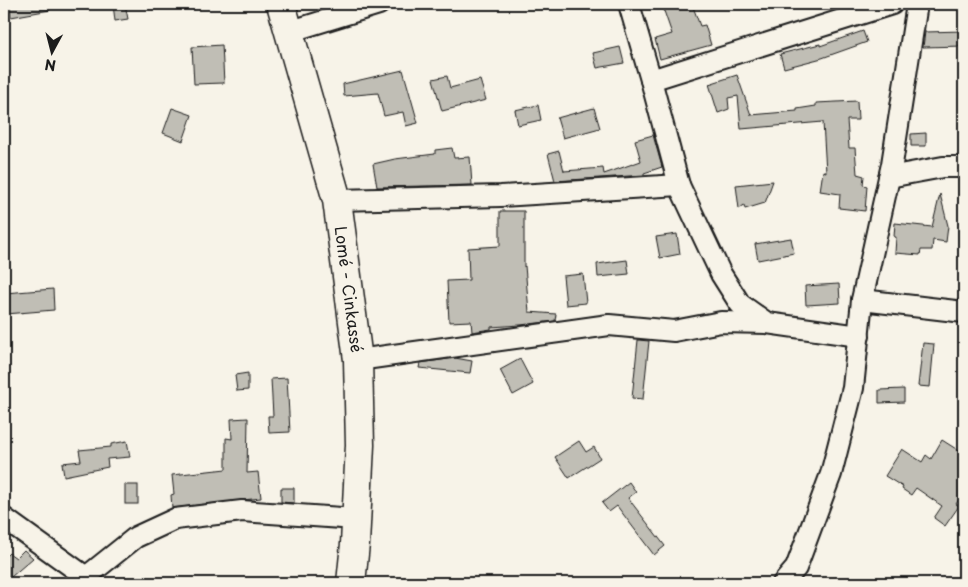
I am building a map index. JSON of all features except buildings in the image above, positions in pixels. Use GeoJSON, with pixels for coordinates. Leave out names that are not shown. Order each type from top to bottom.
{"type":"FeatureCollection","features":[{"type":"Feature","properties":{"kind":"highway","name":"Lomé - Cinkassé"},"geometry":{"type":"LineString","coordinates":[[281,4],[337,200],[358,360],[360,445],[351,583]]}},
{"type":"Feature","properties":{"kind":"street"},"geometry":{"type":"LineString","coordinates":[[288,32],[379,4]]}},
{"type":"Feature","properties":{"kind":"street"},"geometry":{"type":"LineString","coordinates":[[629,4],[679,185],[721,274],[740,304],[767,323]]}},
{"type":"Feature","properties":{"kind":"street"},"geometry":{"type":"LineString","coordinates":[[651,80],[892,4]]}},
{"type":"Feature","properties":{"kind":"street"},"geometry":{"type":"LineString","coordinates":[[784,583],[796,568],[831,474],[853,388],[862,300],[889,177],[917,4]]}},
{"type":"Feature","properties":{"kind":"street"},"geometry":{"type":"LineString","coordinates":[[889,177],[943,167],[964,167]]}},
{"type":"Feature","properties":{"kind":"street"},"geometry":{"type":"LineString","coordinates":[[337,200],[501,196],[679,185]]}},
{"type":"Feature","properties":{"kind":"street"},"geometry":{"type":"LineString","coordinates":[[862,300],[964,312]]}},
{"type":"Feature","properties":{"kind":"street"},"geometry":{"type":"LineString","coordinates":[[358,360],[609,325],[674,331],[721,322],[767,323],[859,336]]}},
{"type":"Feature","properties":{"kind":"street"},"geometry":{"type":"LineString","coordinates":[[4,518],[87,580],[136,537],[175,519],[242,511],[356,519]]}}]}
